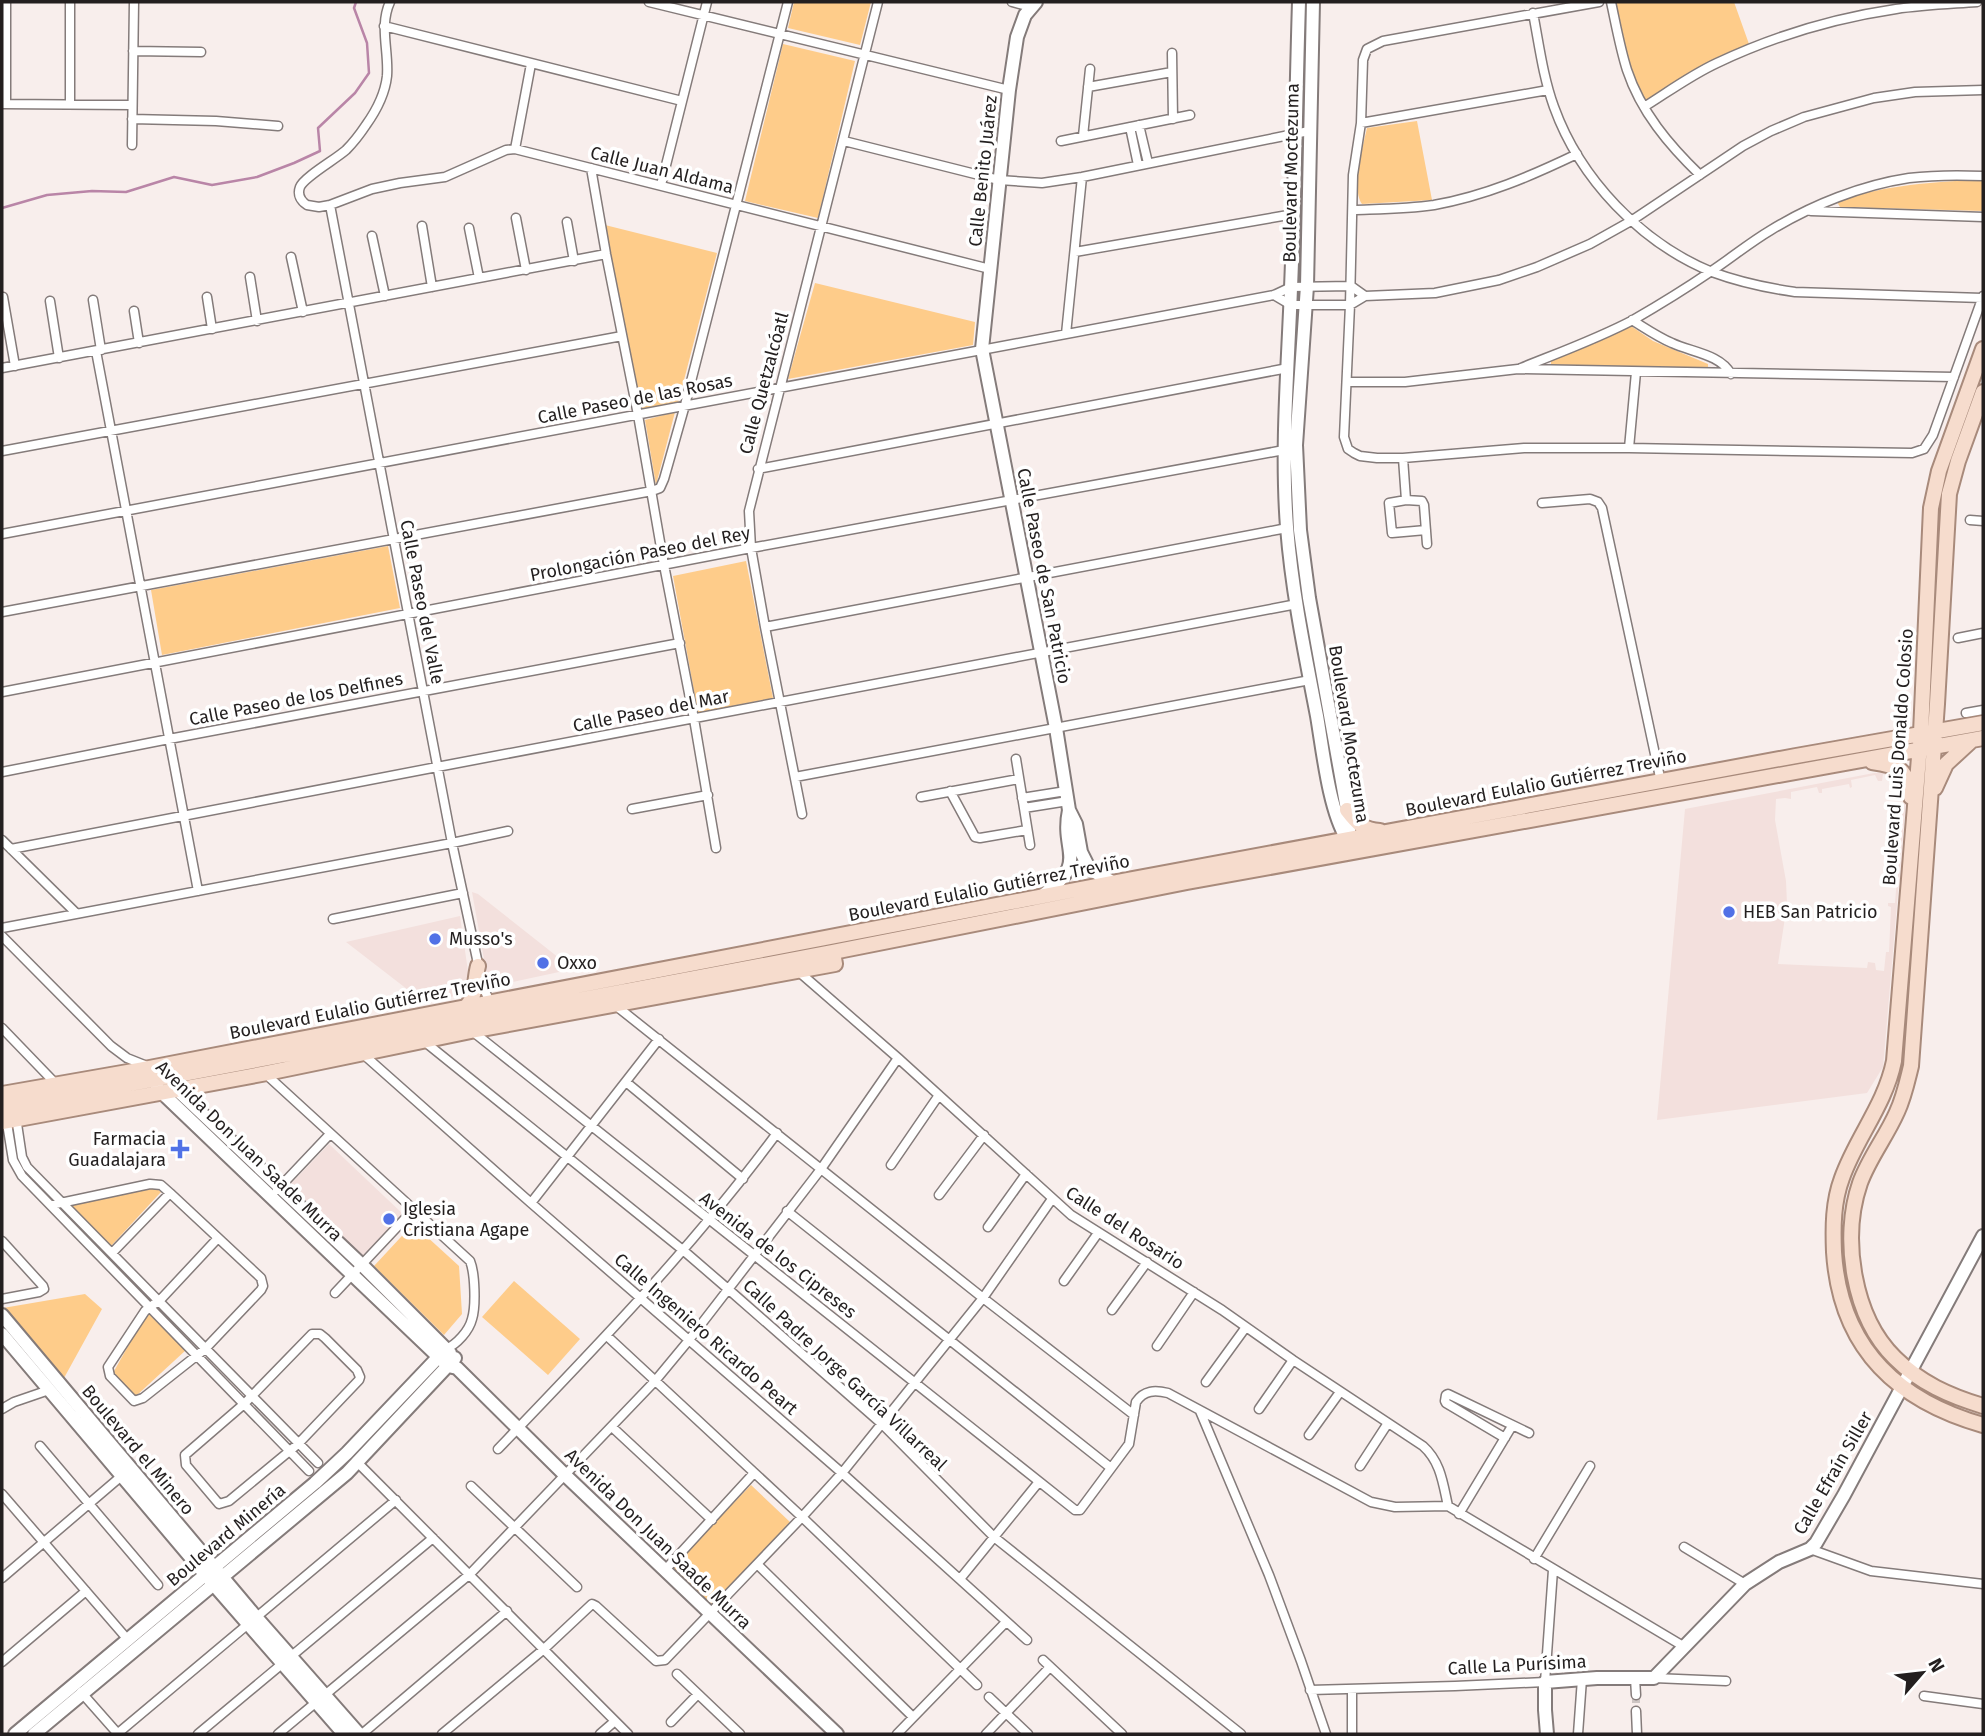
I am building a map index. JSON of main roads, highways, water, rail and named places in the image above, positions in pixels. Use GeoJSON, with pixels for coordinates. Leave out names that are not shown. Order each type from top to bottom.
{"type":"FeatureCollection","features":[{"type":"Feature","properties":{"kind":"main road","name":"Boulevard Luis Donaldo Colosio"},"geometry":{"type":"LineString","coordinates":[[1983,349],[1934,489],[1931,508],[1928,732],[1935,746],[1913,1048],[1906,1089],[1860,1184],[1854,1206],[1851,1238],[1857,1287],[1866,1313],[1878,1337],[1893,1357],[1945,1393],[1983,1406]]}},
{"type":"Feature","properties":{"kind":"main road","name":"Boulevard Luis Donaldo Colosio"},"geometry":{"type":"LineString","coordinates":[[1983,392],[1949,494],[1937,704],[1919,749],[1896,1046],[1891,1077],[1842,1179],[1834,1214],[1833,1237],[1840,1295],[1848,1319],[1863,1346],[1878,1365],[1902,1387],[1941,1410],[1983,1425]]}},
{"type":"Feature","properties":{"kind":"main road"},"geometry":{"type":"LineString","coordinates":[[1937,704],[1945,717],[1965,720]]}},
{"type":"Feature","properties":{"kind":"main road","name":"Boulevard Eulalio Gutiérrez Treviño"},"geometry":{"type":"LineString","coordinates":[[7,1111],[56,1084],[467,1020],[833,952],[1297,862],[1388,839],[1661,782],[1928,732],[1965,720],[1983,723]]}},
{"type":"Feature","properties":{"kind":"main road","name":"Boulevard Eulalio Gutiérrez Treviño"},"geometry":{"type":"LineString","coordinates":[[7,1111],[425,1042],[467,1020],[491,1002],[1347,839],[1388,839],[1772,778],[1978,739]]}},
{"type":"Feature","properties":{"kind":"main road"},"geometry":{"type":"LineString","coordinates":[[1931,795],[1946,764],[1978,739]]}},
{"type":"Feature","properties":{"kind":"main road"},"geometry":{"type":"LineString","coordinates":[[1864,760],[1892,765],[1903,771],[1910,786],[1915,819]]}},
{"type":"Feature","properties":{"kind":"main road"},"geometry":{"type":"LineString","coordinates":[[1757,763],[1772,778]]}},
{"type":"Feature","properties":{"kind":"main road"},"geometry":{"type":"LineString","coordinates":[[1347,810],[1365,828],[1388,839]]}},
{"type":"Feature","properties":{"kind":"main road"},"geometry":{"type":"LineString","coordinates":[[1297,862],[1337,849],[1347,839]]}},
{"type":"Feature","properties":{"kind":"main road","name":"Boulevard Eulalio Gutiérrez Treviño"},"geometry":{"type":"LineString","coordinates":[[145,1070],[163,1085],[177,1089],[467,1020],[614,1005],[835,964],[833,952]]}},
{"type":"Feature","properties":{"kind":"main road"},"geometry":{"type":"LineString","coordinates":[[1903,959],[1910,960],[1912,964],[1907,1033],[1913,1048]]}},
{"type":"Feature","properties":{"kind":"main road"},"geometry":{"type":"LineString","coordinates":[[467,1020],[478,966]]}},
{"type":"Feature","properties":{"kind":"main road"},"geometry":{"type":"LineString","coordinates":[[491,1002],[500,1009],[521,1010]]}},
{"type":"Feature","properties":{"kind":"main road","name":"Boulevard Eulalio Gutiérrez Treviño"},"geometry":{"type":"LineString","coordinates":[[7,1111],[145,1070]]}},
{"type":"Feature","properties":{"kind":"waterway"},"geometry":{"type":"LineString","coordinates":[[2,208],[47,195],[92,191],[126,192],[174,177],[212,185],[257,177],[320,151],[318,128],[355,93],[369,73],[367,43],[354,8],[356,2]]}},
{"type":"Feature","properties":{"kind":"tunnel"},"geometry":{"type":"LineString","coordinates":[[1636,1695],[1636,1711]]}},
{"type":"Feature","properties":{"kind":"place","name":"HEB San Patricio"},"geometry":{"type":"Point","coordinates":[1729,912]}},
{"type":"Feature","properties":{"kind":"place","name":"Musso's"},"geometry":{"type":"Point","coordinates":[435,939]}},
{"type":"Feature","properties":{"kind":"place","name":"Oxxo"},"geometry":{"type":"Point","coordinates":[543,963]}},
{"type":"Feature","properties":{"kind":"place","name":"Farmacia Guadalajara"},"geometry":{"type":"Point","coordinates":[180,1149]}},
{"type":"Feature","properties":{"kind":"place","name":"Iglesia Cristiana Agape"},"geometry":{"type":"Point","coordinates":[389,1219]}}]}
